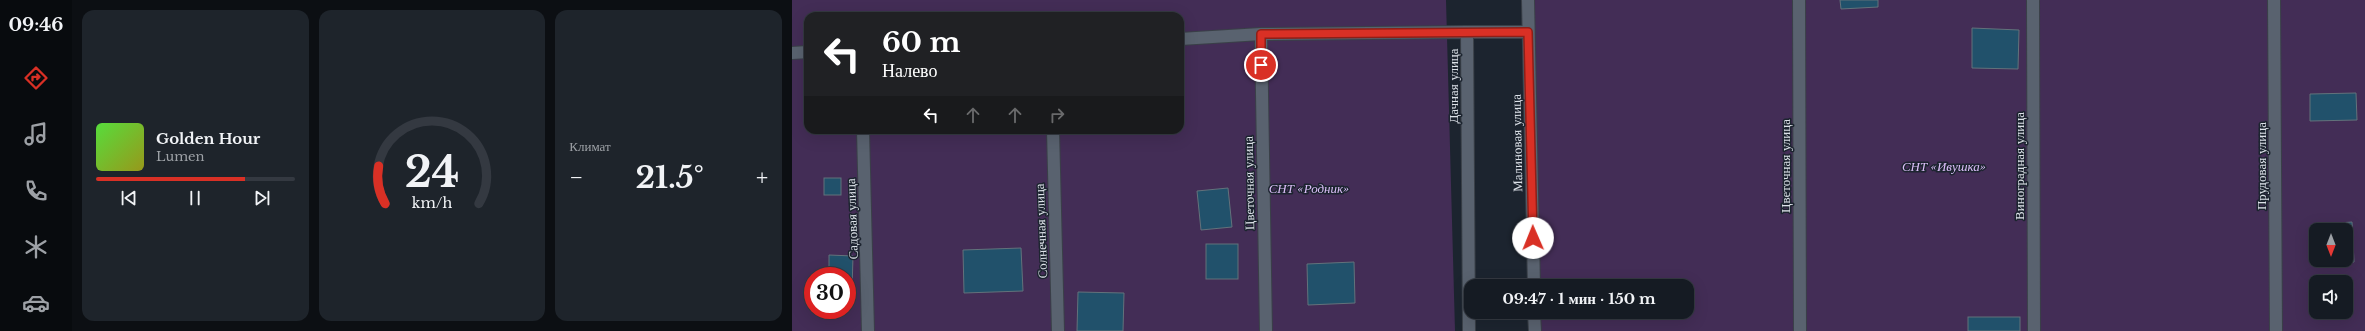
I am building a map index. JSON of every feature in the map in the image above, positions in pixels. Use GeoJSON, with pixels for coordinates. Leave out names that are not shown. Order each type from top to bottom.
{"type":"FeatureCollection","features":[{"type":"Feature","properties":{"kind":"street","name":"Малиновая улица"},"geometry":{"type":"LineString","coordinates":[[1528,0],[1534,279]]}},
{"type":"Feature","properties":{"kind":"street","name":"Цветочная улица"},"geometry":{"type":"LineString","coordinates":[[1799,0],[1800,331]]}},
{"type":"Feature","properties":{"kind":"street","name":"Виноградная улица"},"geometry":{"type":"LineString","coordinates":[[2033,0],[2034,331]]}},
{"type":"Feature","properties":{"kind":"street","name":"Прудовая улица"},"geometry":{"type":"LineString","coordinates":[[2274,0],[2276,331]]}},
{"type":"Feature","properties":{"kind":"street"},"geometry":{"type":"LineString","coordinates":[[1467,32],[1528,32]]}},
{"type":"Feature","properties":{"kind":"street","name":"Дачная улица"},"geometry":{"type":"LineString","coordinates":[[1184,39],[1261,34],[1467,32],[1469,331]]}},
{"type":"Feature","properties":{"kind":"street","name":"Цветочная улица"},"geometry":{"type":"LineString","coordinates":[[1261,34],[1266,331]]}},
{"type":"Feature","properties":{"kind":"street"},"geometry":{"type":"LineString","coordinates":[[792,53],[804,52]]}},
{"type":"Feature","properties":{"kind":"street","name":"Садовая улица"},"geometry":{"type":"LineString","coordinates":[[863,134],[868,331]]}},
{"type":"Feature","properties":{"kind":"street","name":"Солнечная улица"},"geometry":{"type":"LineString","coordinates":[[1053,134],[1058,331]]}},
{"type":"Feature","properties":{"kind":"street"},"geometry":{"type":"LineString","coordinates":[[1534,319],[1535,331]]}},
{"type":"Feature","properties":{"kind":"green space","name":"СНТ «Родник»"},"geometry":{"type":"Polygon","coordinates":[[[792,0],[1446,0],[1455,331],[792,331],[792,0]]]}},
{"type":"Feature","properties":{"kind":"green space","name":"СНТ «Ивушка»"},"geometry":{"type":"Polygon","coordinates":[[[1524,0],[2365,0],[2365,331],[1530,331],[1529,319],[1694,319],[1694,279],[1529,279],[1524,0]]]}},
{"type":"Feature","properties":{"kind":"building"},"geometry":{"type":"Polygon","coordinates":[[[1840,0],[1878,0],[1878,7],[1841,9],[1840,0]]]}},
{"type":"Feature","properties":{"kind":"building"},"geometry":{"type":"Polygon","coordinates":[[[1972,28],[2019,30],[2018,69],[1972,68],[1972,28]]]}},
{"type":"Feature","properties":{"kind":"building"},"geometry":{"type":"Polygon","coordinates":[[[2356,93],[2357,120],[2310,121],[2310,94],[2356,93]]]}},
{"type":"Feature","properties":{"kind":"building"},"geometry":{"type":"Polygon","coordinates":[[[824,178],[841,178],[841,195],[824,195],[824,178]]]}},
{"type":"Feature","properties":{"kind":"building"},"geometry":{"type":"Polygon","coordinates":[[[1228,188],[1232,227],[1201,230],[1197,191],[1228,188]]]}},
{"type":"Feature","properties":{"kind":"building"},"geometry":{"type":"Polygon","coordinates":[[[2353,242],[2354,262],[2353,262],[2353,242]]]}},
{"type":"Feature","properties":{"kind":"building"},"geometry":{"type":"Polygon","coordinates":[[[1206,244],[1238,244],[1238,279],[1206,279],[1206,244]]]}},
{"type":"Feature","properties":{"kind":"building"},"geometry":{"type":"Polygon","coordinates":[[[1021,248],[1023,291],[964,293],[963,250],[1021,248]]]}},
{"type":"Feature","properties":{"kind":"building"},"geometry":{"type":"Polygon","coordinates":[[[829,255],[853,256],[853,267],[829,267],[829,255]]]}},
{"type":"Feature","properties":{"kind":"building"},"geometry":{"type":"Polygon","coordinates":[[[1354,262],[1355,303],[1308,305],[1307,264],[1354,262]]]}},
{"type":"Feature","properties":{"kind":"building"},"geometry":{"type":"Polygon","coordinates":[[[1078,292],[1124,293],[1123,331],[1077,331],[1078,292]]]}},
{"type":"Feature","properties":{"kind":"building"},"geometry":{"type":"Polygon","coordinates":[[[1968,317],[2020,317],[2020,331],[1968,331],[1968,317]]]}},
{"type":"Feature","properties":{"kind":"route"},"geometry":{"type":"LineString","coordinates":[[1261,65],[1261,34],[1528,32],[1533,238]]}}]}
